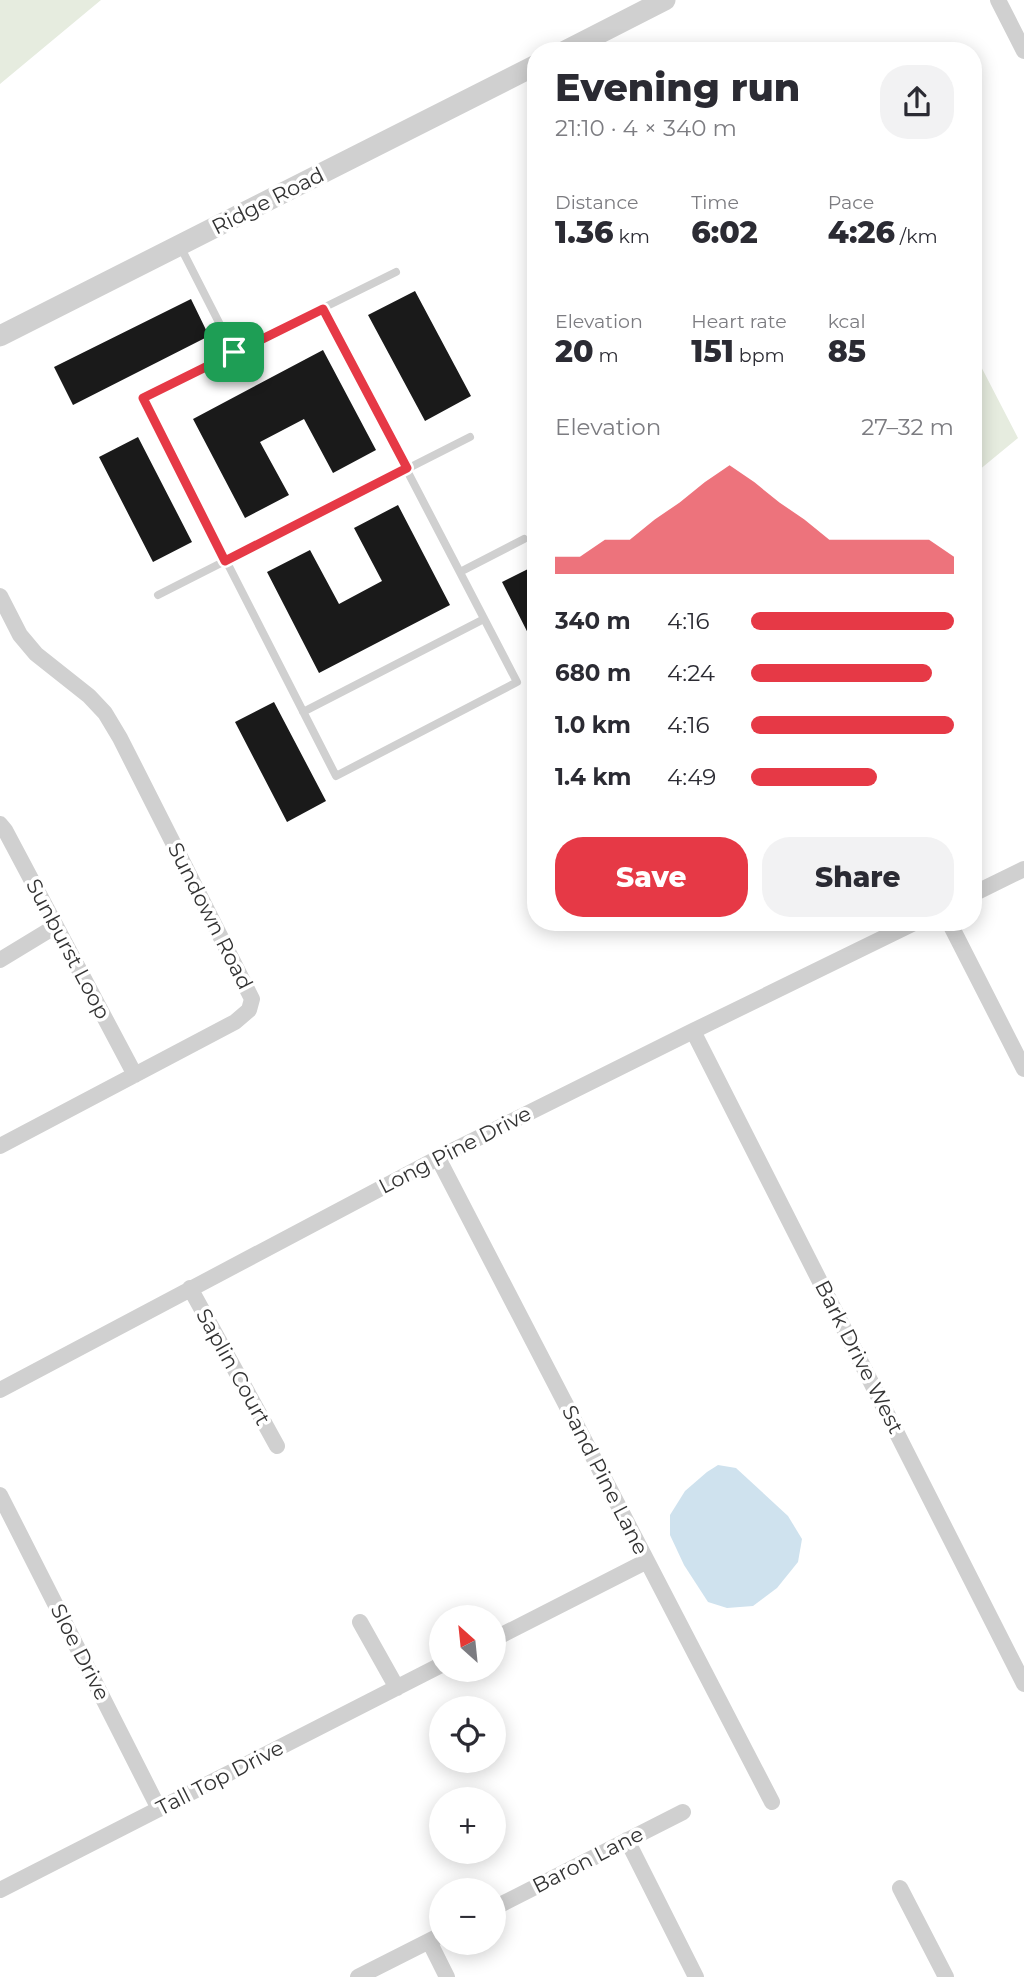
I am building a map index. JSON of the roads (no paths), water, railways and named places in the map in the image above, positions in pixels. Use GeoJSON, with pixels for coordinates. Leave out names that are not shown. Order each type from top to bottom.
{"type":"FeatureCollection","features":[{"type":"Feature","properties":{"kind":"street"},"geometry":{"type":"LineString","coordinates":[[583,42],[665,0]]}},
{"type":"Feature","properties":{"kind":"street"},"geometry":{"type":"LineString","coordinates":[[998,0],[1024,51]]}},
{"type":"Feature","properties":{"kind":"street","name":"Ridge Road"},"geometry":{"type":"LineString","coordinates":[[0,336],[527,70]]}},
{"type":"Feature","properties":{"kind":"street","name":"Sundown Road"},"geometry":{"type":"LineString","coordinates":[[0,596],[20,635],[36,654],[89,696],[105,713],[252,999],[249,1010],[236,1022],[0,1146]]}},
{"type":"Feature","properties":{"kind":"street","name":"Sunburst Loop"},"geometry":{"type":"LineString","coordinates":[[0,824],[135,1075]]}},
{"type":"Feature","properties":{"kind":"street"},"geometry":{"type":"LineString","coordinates":[[982,890],[1024,869]]}},
{"type":"Feature","properties":{"kind":"street"},"geometry":{"type":"LineString","coordinates":[[0,960],[56,926]]}},
{"type":"Feature","properties":{"kind":"street","name":"Long Pine Drive"},"geometry":{"type":"LineString","coordinates":[[0,1390],[438,1158],[898,931]]}},
{"type":"Feature","properties":{"kind":"street"},"geometry":{"type":"LineString","coordinates":[[954,931],[1023,1065]]}},
{"type":"Feature","properties":{"kind":"street","name":"Bark Drive West"},"geometry":{"type":"LineString","coordinates":[[693,1031],[1024,1684]]}},
{"type":"Feature","properties":{"kind":"street","name":"Sand Pine Lane"},"geometry":{"type":"LineString","coordinates":[[438,1158],[772,1802]]}},
{"type":"Feature","properties":{"kind":"street","name":"Saplin Court"},"geometry":{"type":"LineString","coordinates":[[190,1288],[276,1446]]}},
{"type":"Feature","properties":{"kind":"street","name":"Sloe Drive"},"geometry":{"type":"LineString","coordinates":[[0,1494],[159,1809]]}},
{"type":"Feature","properties":{"kind":"street"},"geometry":{"type":"LineString","coordinates":[[506,1633],[647,1561]]}},
{"type":"Feature","properties":{"kind":"street"},"geometry":{"type":"LineString","coordinates":[[360,1622],[397,1688]]}},
{"type":"Feature","properties":{"kind":"street","name":"Tall Top Drive"},"geometry":{"type":"LineString","coordinates":[[0,1890],[429,1671]]}},
{"type":"Feature","properties":{"kind":"street","name":"Baron Lane"},"geometry":{"type":"LineString","coordinates":[[506,1902],[683,1812]]}},
{"type":"Feature","properties":{"kind":"street"},"geometry":{"type":"LineString","coordinates":[[627,1840],[696,1977]]}},
{"type":"Feature","properties":{"kind":"street"},"geometry":{"type":"LineString","coordinates":[[900,1888],[946,1977]]}},
{"type":"Feature","properties":{"kind":"street"},"geometry":{"type":"LineString","coordinates":[[358,1977],[429,1941]]}},
{"type":"Feature","properties":{"kind":"street"},"geometry":{"type":"LineString","coordinates":[[440,1955],[447,1977]]}},
{"type":"Feature","properties":{"kind":"lane"},"geometry":{"type":"LineString","coordinates":[[180,245],[234,352]]}},
{"type":"Feature","properties":{"kind":"lane"},"geometry":{"type":"LineString","coordinates":[[323,309],[517,682],[336,776],[143,398],[396,272]]}},
{"type":"Feature","properties":{"kind":"lane"},"geometry":{"type":"LineString","coordinates":[[158,595],[470,437]]}},
{"type":"Feature","properties":{"kind":"lane"},"geometry":{"type":"LineString","coordinates":[[460,572],[524,539]]}},
{"type":"Feature","properties":{"kind":"lane"},"geometry":{"type":"LineString","coordinates":[[303,712],[484,619]]}},
{"type":"Feature","properties":{"kind":"water"},"geometry":{"type":"Polygon","coordinates":[[[718,1465],[736,1468],[788,1516],[802,1539],[798,1562],[777,1588],[753,1606],[727,1608],[708,1602],[684,1565],[670,1535],[670,1515],[685,1491],[718,1465]]]}}]}
